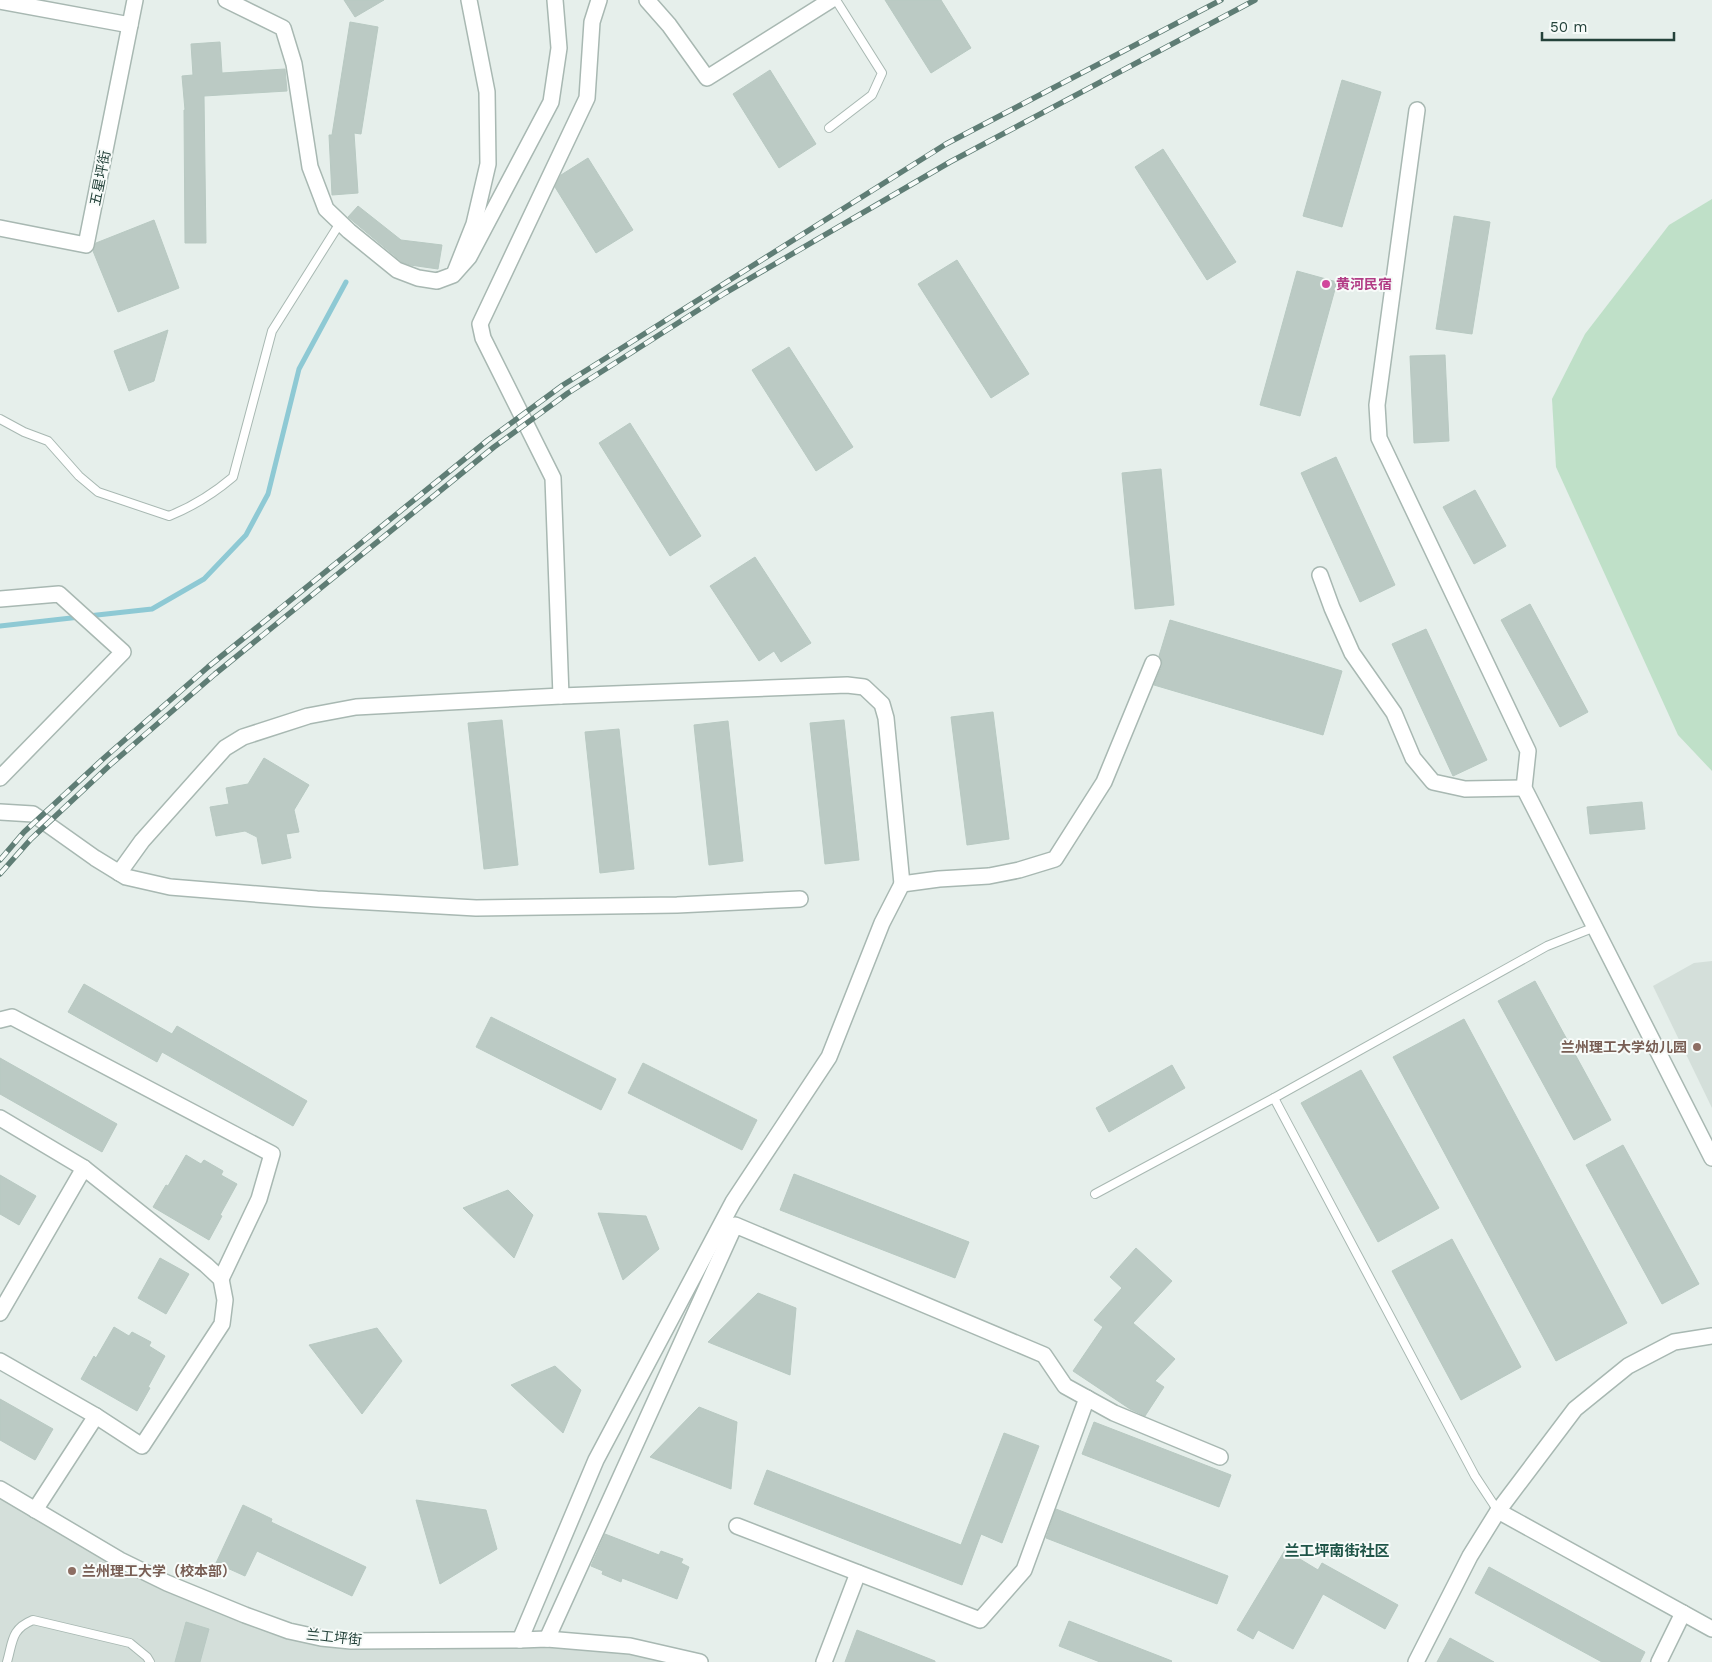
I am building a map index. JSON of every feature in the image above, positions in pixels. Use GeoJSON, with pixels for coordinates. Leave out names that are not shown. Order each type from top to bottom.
{"type":"FeatureCollection","features":[{"type":"Feature","properties":{"kind":"street","name":"五星坪街"},"geometry":{"type":"LineString","coordinates":[[0,228],[86,245],[136,0]]}},
{"type":"Feature","properties":{"kind":"street"},"geometry":{"type":"LineString","coordinates":[[226,0],[283,28],[294,64],[310,167],[326,209],[397,270],[418,278],[436,281],[453,275],[469,257],[551,102],[559,48],[555,0]]}},
{"type":"Feature","properties":{"kind":"street"},"geometry":{"type":"LineString","coordinates":[[453,275],[474,224],[488,164],[487,92],[469,0]]}},
{"type":"Feature","properties":{"kind":"street"},"geometry":{"type":"LineString","coordinates":[[561,696],[553,478],[483,338],[480,324],[587,98],[592,22],[599,0]]}},
{"type":"Feature","properties":{"kind":"street"},"geometry":{"type":"LineString","coordinates":[[647,0],[707,78],[831,0]]}},
{"type":"Feature","properties":{"kind":"street"},"geometry":{"type":"LineString","coordinates":[[0,1],[130,25]]}},
{"type":"Feature","properties":{"kind":"street"},"geometry":{"type":"LineString","coordinates":[[1417,110],[1377,405],[1379,438],[1528,751],[1524,788],[1712,1158]]}},
{"type":"Feature","properties":{"kind":"street"},"geometry":{"type":"LineString","coordinates":[[1320,575],[1352,653],[1394,713],[1413,758],[1433,782],[1465,789],[1524,788]]}},
{"type":"Feature","properties":{"kind":"street"},"geometry":{"type":"LineString","coordinates":[[0,599],[59,594],[123,652],[0,778]]}},
{"type":"Feature","properties":{"kind":"street"},"geometry":{"type":"LineString","coordinates":[[902,884],[939,879],[989,876],[1019,870],[1055,859],[1104,782],[1153,664]]}},
{"type":"Feature","properties":{"kind":"street"},"geometry":{"type":"LineString","coordinates":[[119,873],[142,841],[225,748],[243,737],[308,716],[356,707],[561,696],[847,685],[864,688],[882,704],[886,718],[902,884],[882,923],[829,1057],[733,1202],[596,1460],[520,1640]]}},
{"type":"Feature","properties":{"kind":"street"},"geometry":{"type":"LineString","coordinates":[[0,812],[33,814],[95,858],[126,877],[170,886],[317,899],[476,908],[678,905],[800,899]]}},
{"type":"Feature","properties":{"kind":"street"},"geometry":{"type":"LineString","coordinates":[[0,1020],[12,1017],[272,1154],[259,1199],[221,1279]]}},
{"type":"Feature","properties":{"kind":"street"},"geometry":{"type":"LineString","coordinates":[[0,1118],[84,1168],[206,1265],[221,1279],[225,1300],[222,1324],[142,1446],[96,1416],[0,1361]]}},
{"type":"Feature","properties":{"kind":"street"},"geometry":{"type":"LineString","coordinates":[[0,1313],[84,1168]]}},
{"type":"Feature","properties":{"kind":"street"},"geometry":{"type":"LineString","coordinates":[[547,1639],[735,1225],[1044,1355],[1065,1386],[1114,1413],[1220,1457]]}},
{"type":"Feature","properties":{"kind":"street"},"geometry":{"type":"LineString","coordinates":[[1416,1662],[1470,1556],[1498,1512],[1575,1409],[1628,1366],[1674,1342],[1712,1336]]}},
{"type":"Feature","properties":{"kind":"street"},"geometry":{"type":"LineString","coordinates":[[737,1526],[980,1620],[1024,1570],[1087,1398]]}},
{"type":"Feature","properties":{"kind":"street"},"geometry":{"type":"LineString","coordinates":[[35,1510],[96,1416]]}},
{"type":"Feature","properties":{"kind":"street","name":"兰工坪街"},"geometry":{"type":"LineString","coordinates":[[0,1489],[120,1560],[167,1583],[244,1615],[289,1631],[321,1638],[351,1641],[547,1639],[630,1646],[700,1662]]}},
{"type":"Feature","properties":{"kind":"street"},"geometry":{"type":"LineString","coordinates":[[1498,1512],[1712,1629]]}},
{"type":"Feature","properties":{"kind":"street"},"geometry":{"type":"LineString","coordinates":[[824,1662],[858,1574]]}},
{"type":"Feature","properties":{"kind":"street"},"geometry":{"type":"LineString","coordinates":[[1659,1662],[1683,1613]]}},
{"type":"Feature","properties":{"kind":"lane"},"geometry":{"type":"LineString","coordinates":[[829,128],[872,95],[882,72],[836,0]]}},
{"type":"Feature","properties":{"kind":"lane"},"geometry":{"type":"LineString","coordinates":[[0,419],[24,432],[48,441],[79,476],[98,492],[169,516],[192,507],[218,490],[233,477],[272,331],[340,223]]}},
{"type":"Feature","properties":{"kind":"lane"},"geometry":{"type":"LineString","coordinates":[[1095,1194],[1274,1098],[1547,946],[1595,927]]}},
{"type":"Feature","properties":{"kind":"lane"},"geometry":{"type":"LineString","coordinates":[[1274,1098],[1475,1476],[1498,1512]]}},
{"type":"Feature","properties":{"kind":"lane"},"geometry":{"type":"LineString","coordinates":[[7,1662],[16,1631],[24,1624],[33,1620],[130,1643],[148,1656],[150,1662]]}},
{"type":"Feature","properties":{"kind":"shaded area","name":"兰州理工大学幼儿园"},"geometry":{"type":"Polygon","coordinates":[[[1712,961],[1712,1108],[1653,986],[1694,963],[1712,961]]]}},
{"type":"Feature","properties":{"kind":"shaded area","name":"兰州理工大学（校本部）"},"geometry":{"type":"Polygon","coordinates":[[[0,1489],[120,1560],[321,1638],[547,1639],[700,1662],[0,1662],[0,1489]]]}},
{"type":"Feature","properties":{"kind":"green space"},"geometry":{"type":"Polygon","coordinates":[[[1712,199],[1712,771],[1678,735],[1556,467],[1552,399],[1585,334],[1669,225],[1712,199]]]}},
{"type":"Feature","properties":{"kind":"building"},"geometry":{"type":"Polygon","coordinates":[[[344,0],[384,0],[355,17],[344,0]]]}},
{"type":"Feature","properties":{"kind":"building"},"geometry":{"type":"Polygon","coordinates":[[[885,0],[941,0],[971,48],[931,73],[885,0]]]}},
{"type":"Feature","properties":{"kind":"building"},"geometry":{"type":"Polygon","coordinates":[[[350,22],[378,27],[361,134],[354,133],[358,193],[332,195],[329,135],[332,135],[350,22]]]}},
{"type":"Feature","properties":{"kind":"building"},"geometry":{"type":"Polygon","coordinates":[[[220,42],[222,73],[285,69],[287,91],[204,96],[206,243],[185,243],[185,110],[182,76],[193,75],[191,44],[220,42]]]}},
{"type":"Feature","properties":{"kind":"building"},"geometry":{"type":"Polygon","coordinates":[[[770,70],[816,144],[779,168],[733,94],[770,70]]]}},
{"type":"Feature","properties":{"kind":"building"},"geometry":{"type":"Polygon","coordinates":[[[1342,80],[1381,92],[1342,227],[1303,216],[1342,80]]]}},
{"type":"Feature","properties":{"kind":"building"},"geometry":{"type":"Polygon","coordinates":[[[1163,149],[1236,262],[1207,280],[1135,167],[1163,149]]]}},
{"type":"Feature","properties":{"kind":"building"},"geometry":{"type":"Polygon","coordinates":[[[588,158],[633,230],[596,253],[555,187],[561,175],[588,158]]]}},
{"type":"Feature","properties":{"kind":"building"},"geometry":{"type":"Polygon","coordinates":[[[358,206],[401,240],[442,245],[438,269],[402,262],[348,217],[358,206]]]}},
{"type":"Feature","properties":{"kind":"building"},"geometry":{"type":"Polygon","coordinates":[[[1454,216],[1490,222],[1472,334],[1436,329],[1454,216]]]}},
{"type":"Feature","properties":{"kind":"building"},"geometry":{"type":"Polygon","coordinates":[[[154,220],[179,288],[118,312],[93,251],[96,243],[154,220]]]}},
{"type":"Feature","properties":{"kind":"building"},"geometry":{"type":"Polygon","coordinates":[[[957,260],[1029,374],[991,398],[918,284],[957,260]]]}},
{"type":"Feature","properties":{"kind":"building"},"geometry":{"type":"Polygon","coordinates":[[[1297,271],[1337,282],[1300,416],[1260,405],[1297,271]]]}},
{"type":"Feature","properties":{"kind":"building"},"geometry":{"type":"Polygon","coordinates":[[[168,330],[154,381],[129,391],[114,351],[168,330]]]}},
{"type":"Feature","properties":{"kind":"building"},"geometry":{"type":"Polygon","coordinates":[[[789,347],[853,447],[816,471],[752,370],[789,347]]]}},
{"type":"Feature","properties":{"kind":"building"},"geometry":{"type":"Polygon","coordinates":[[[1445,355],[1449,441],[1414,443],[1410,356],[1445,355]]]}},
{"type":"Feature","properties":{"kind":"building"},"geometry":{"type":"Polygon","coordinates":[[[630,423],[701,536],[670,556],[599,443],[630,423]]]}},
{"type":"Feature","properties":{"kind":"building"},"geometry":{"type":"Polygon","coordinates":[[[1336,457],[1395,585],[1360,602],[1301,473],[1336,457]]]}},
{"type":"Feature","properties":{"kind":"building"},"geometry":{"type":"Polygon","coordinates":[[[1161,469],[1174,605],[1135,609],[1122,473],[1161,469]]]}},
{"type":"Feature","properties":{"kind":"building"},"geometry":{"type":"Polygon","coordinates":[[[1475,490],[1506,546],[1474,564],[1443,507],[1475,490]]]}},
{"type":"Feature","properties":{"kind":"building"},"geometry":{"type":"Polygon","coordinates":[[[755,557],[811,643],[781,662],[774,651],[759,661],[710,586],[755,557]]]}},
{"type":"Feature","properties":{"kind":"building"},"geometry":{"type":"Polygon","coordinates":[[[1530,604],[1588,712],[1560,727],[1501,620],[1530,604]]]}},
{"type":"Feature","properties":{"kind":"building"},"geometry":{"type":"Polygon","coordinates":[[[1170,620],[1342,671],[1323,735],[1154,685],[1162,666],[1159,656],[1170,620]]]}},
{"type":"Feature","properties":{"kind":"building"},"geometry":{"type":"Polygon","coordinates":[[[1426,629],[1487,760],[1453,776],[1392,644],[1426,629]]]}},
{"type":"Feature","properties":{"kind":"building"},"geometry":{"type":"Polygon","coordinates":[[[993,712],[1009,839],[967,845],[951,717],[993,712]]]}},
{"type":"Feature","properties":{"kind":"building"},"geometry":{"type":"Polygon","coordinates":[[[502,720],[518,865],[484,869],[468,723],[502,720]]]}},
{"type":"Feature","properties":{"kind":"building"},"geometry":{"type":"Polygon","coordinates":[[[844,720],[859,860],[825,864],[810,723],[844,720]]]}},
{"type":"Feature","properties":{"kind":"building"},"geometry":{"type":"Polygon","coordinates":[[[728,721],[743,861],[709,865],[694,725],[728,721]]]}},
{"type":"Feature","properties":{"kind":"building"},"geometry":{"type":"Polygon","coordinates":[[[619,729],[634,869],[600,873],[585,732],[619,729]]]}},
{"type":"Feature","properties":{"kind":"building"},"geometry":{"type":"Polygon","coordinates":[[[264,758],[309,785],[294,810],[299,832],[286,834],[291,858],[262,864],[257,837],[245,831],[216,836],[210,807],[229,804],[226,788],[248,784],[264,758]]]}},
{"type":"Feature","properties":{"kind":"building"},"geometry":{"type":"Polygon","coordinates":[[[1642,802],[1645,829],[1590,834],[1587,807],[1642,802]]]}},
{"type":"Feature","properties":{"kind":"building"},"geometry":{"type":"Polygon","coordinates":[[[1535,981],[1611,1120],[1574,1140],[1498,1001],[1535,981]]]}},
{"type":"Feature","properties":{"kind":"building"},"geometry":{"type":"Polygon","coordinates":[[[84,984],[172,1034],[177,1026],[307,1101],[293,1126],[162,1052],[157,1062],[68,1012],[84,984]]]}},
{"type":"Feature","properties":{"kind":"building"},"geometry":{"type":"Polygon","coordinates":[[[491,1017],[616,1079],[601,1110],[476,1047],[491,1017]]]}},
{"type":"Feature","properties":{"kind":"building"},"geometry":{"type":"Polygon","coordinates":[[[1464,1019],[1627,1323],[1556,1361],[1393,1057],[1464,1019]]]}},
{"type":"Feature","properties":{"kind":"building"},"geometry":{"type":"Polygon","coordinates":[[[0,1058],[117,1124],[102,1152],[0,1094],[0,1058]]]}},
{"type":"Feature","properties":{"kind":"building"},"geometry":{"type":"Polygon","coordinates":[[[643,1063],[757,1120],[742,1150],[628,1093],[643,1063]]]}},
{"type":"Feature","properties":{"kind":"building"},"geometry":{"type":"Polygon","coordinates":[[[1172,1065],[1185,1088],[1109,1132],[1096,1108],[1172,1065]]]}},
{"type":"Feature","properties":{"kind":"building"},"geometry":{"type":"Polygon","coordinates":[[[1361,1070],[1439,1208],[1378,1242],[1301,1103],[1361,1070]]]}},
{"type":"Feature","properties":{"kind":"building"},"geometry":{"type":"Polygon","coordinates":[[[1623,1145],[1699,1284],[1662,1304],[1586,1165],[1623,1145]]]}},
{"type":"Feature","properties":{"kind":"building"},"geometry":{"type":"Polygon","coordinates":[[[186,1155],[201,1164],[204,1160],[223,1171],[221,1175],[237,1184],[209,1240],[153,1207],[186,1155]]]}},
{"type":"Feature","properties":{"kind":"building"},"geometry":{"type":"Polygon","coordinates":[[[794,1174],[969,1242],[955,1278],[780,1210],[794,1174]]]}},
{"type":"Feature","properties":{"kind":"building"},"geometry":{"type":"Polygon","coordinates":[[[0,1175],[36,1196],[19,1225],[0,1214],[0,1175]]]}},
{"type":"Feature","properties":{"kind":"building"},"geometry":{"type":"Polygon","coordinates":[[[508,1190],[533,1215],[514,1258],[463,1208],[508,1190]]]}},
{"type":"Feature","properties":{"kind":"building"},"geometry":{"type":"Polygon","coordinates":[[[598,1213],[646,1216],[659,1249],[623,1280],[598,1213]]]}},
{"type":"Feature","properties":{"kind":"building"},"geometry":{"type":"Polygon","coordinates":[[[1452,1239],[1521,1367],[1461,1400],[1392,1271],[1452,1239]]]}},
{"type":"Feature","properties":{"kind":"building"},"geometry":{"type":"Polygon","coordinates":[[[1136,1248],[1172,1281],[1133,1323],[1175,1359],[1155,1381],[1164,1387],[1145,1416],[1130,1409],[1073,1371],[1103,1327],[1094,1320],[1122,1288],[1110,1277],[1136,1248]]]}},
{"type":"Feature","properties":{"kind":"building"},"geometry":{"type":"Polygon","coordinates":[[[160,1258],[189,1274],[166,1314],[138,1298],[160,1258]]]}},
{"type":"Feature","properties":{"kind":"building"},"geometry":{"type":"Polygon","coordinates":[[[758,1293],[796,1308],[790,1375],[708,1342],[758,1293]]]}},
{"type":"Feature","properties":{"kind":"building"},"geometry":{"type":"Polygon","coordinates":[[[114,1327],[129,1336],[132,1332],[151,1342],[149,1346],[165,1356],[137,1411],[81,1379],[114,1327]]]}},
{"type":"Feature","properties":{"kind":"building"},"geometry":{"type":"Polygon","coordinates":[[[377,1328],[402,1361],[362,1414],[309,1345],[377,1328]]]}},
{"type":"Feature","properties":{"kind":"building"},"geometry":{"type":"Polygon","coordinates":[[[555,1366],[581,1390],[563,1433],[511,1385],[555,1366]]]}},
{"type":"Feature","properties":{"kind":"building"},"geometry":{"type":"Polygon","coordinates":[[[0,1399],[53,1429],[35,1460],[0,1440],[0,1399]]]}},
{"type":"Feature","properties":{"kind":"building"},"geometry":{"type":"Polygon","coordinates":[[[699,1407],[737,1422],[731,1489],[650,1457],[699,1407]]]}},
{"type":"Feature","properties":{"kind":"building"},"geometry":{"type":"Polygon","coordinates":[[[1094,1422],[1231,1475],[1219,1507],[1082,1454],[1094,1422]]]}},
{"type":"Feature","properties":{"kind":"building"},"geometry":{"type":"Polygon","coordinates":[[[1004,1433],[1039,1446],[1002,1543],[981,1534],[962,1585],[754,1504],[767,1470],[961,1545],[1004,1433]]]}},
{"type":"Feature","properties":{"kind":"building"},"geometry":{"type":"Polygon","coordinates":[[[416,1500],[486,1510],[497,1549],[440,1584],[416,1500]]]}},
{"type":"Feature","properties":{"kind":"building"},"geometry":{"type":"Polygon","coordinates":[[[243,1505],[272,1519],[271,1522],[366,1567],[352,1596],[257,1551],[245,1576],[216,1563],[243,1505]]]}},
{"type":"Feature","properties":{"kind":"building"},"geometry":{"type":"Polygon","coordinates":[[[1056,1509],[1228,1576],[1217,1604],[1046,1538],[1056,1509]]]}},
{"type":"Feature","properties":{"kind":"building"},"geometry":{"type":"Polygon","coordinates":[[[605,1534],[659,1555],[661,1551],[683,1559],[681,1563],[689,1567],[677,1599],[622,1578],[621,1582],[602,1574],[603,1571],[591,1566],[605,1534]]]}},
{"type":"Feature","properties":{"kind":"building"},"geometry":{"type":"Polygon","coordinates":[[[1285,1550],[1318,1570],[1322,1563],[1398,1605],[1385,1629],[1323,1594],[1293,1649],[1258,1630],[1253,1639],[1237,1630],[1285,1550]]]}},
{"type":"Feature","properties":{"kind":"building"},"geometry":{"type":"Polygon","coordinates":[[[1489,1567],[1645,1652],[1640,1662],[1602,1662],[1475,1593],[1489,1567]]]}},
{"type":"Feature","properties":{"kind":"building"},"geometry":{"type":"Polygon","coordinates":[[[1069,1621],[1172,1661],[1100,1662],[1059,1646],[1069,1621]]]}},
{"type":"Feature","properties":{"kind":"building"},"geometry":{"type":"Polygon","coordinates":[[[186,1622],[209,1629],[200,1662],[175,1662],[186,1622]]]}},
{"type":"Feature","properties":{"kind":"building"},"geometry":{"type":"Polygon","coordinates":[[[857,1630],[935,1661],[935,1662],[845,1662],[857,1630]]]}},
{"type":"Feature","properties":{"kind":"building"},"geometry":{"type":"Polygon","coordinates":[[[1450,1638],[1494,1662],[1437,1662],[1450,1638]]]}},
{"type":"Feature","properties":{"kind":"waterway"},"geometry":{"type":"LineString","coordinates":[[88,616],[152,609],[204,579],[246,535],[268,494],[299,369],[346,282]]}},
{"type":"Feature","properties":{"kind":"waterway"},"geometry":{"type":"LineString","coordinates":[[0,626],[80,617]]}},
{"type":"Feature","properties":{"kind":"railway"},"geometry":{"type":"LineString","coordinates":[[0,860],[24,832],[104,758],[208,667],[488,440],[563,385],[946,144],[1221,0]]}},
{"type":"Feature","properties":{"kind":"railway"},"geometry":{"type":"LineString","coordinates":[[0,874],[31,839],[110,765],[215,674],[494,447],[568,393],[725,293],[950,162],[1255,0]]}},
{"type":"Feature","properties":{"kind":"place","name":"黄河民宿"},"geometry":{"type":"Point","coordinates":[1326,284]}},
{"type":"Feature","properties":{"kind":"place","name":"兰州理工大学幼儿园"},"geometry":{"type":"Point","coordinates":[1697,1047]}},
{"type":"Feature","properties":{"kind":"place","name":"兰州理工大学（校本部）"},"geometry":{"type":"Point","coordinates":[72,1571]}},
{"type":"Feature","properties":{"kind":"district","name":"兰工坪南街社区"},"geometry":{"type":"Point","coordinates":[1337,1551]}}]}
